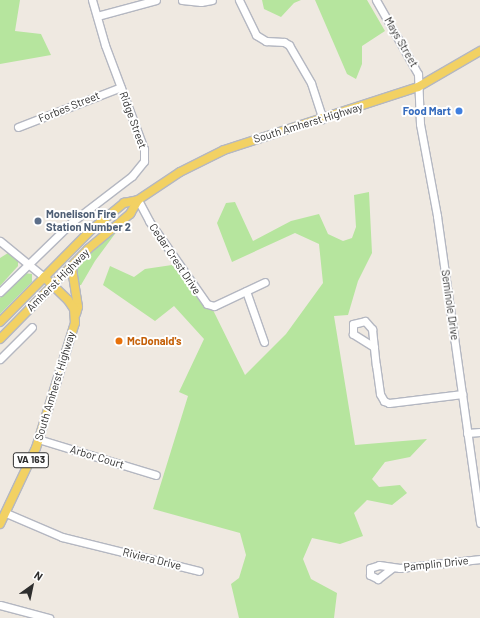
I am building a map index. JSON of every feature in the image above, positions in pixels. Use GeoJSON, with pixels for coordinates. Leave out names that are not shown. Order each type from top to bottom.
{"type":"FeatureCollection","features":[{"type":"Feature","properties":{"kind":"main road","name":"South Amherst Highway"},"geometry":{"type":"LineString","coordinates":[[138,200],[214,154],[418,87],[480,51]]}},
{"type":"Feature","properties":{"kind":"main road","name":"Amherst Highway"},"geometry":{"type":"LineString","coordinates":[[0,339],[77,260],[130,214],[138,200]]}},
{"type":"Feature","properties":{"kind":"main road","name":"Amherst Highway"},"geometry":{"type":"LineString","coordinates":[[0,322],[44,277],[124,203],[138,200]]}},
{"type":"Feature","properties":{"kind":"main road"},"geometry":{"type":"LineString","coordinates":[[75,317],[78,307],[72,269],[77,260]]}},
{"type":"Feature","properties":{"kind":"main road","name":"South Amherst Highway"},"geometry":{"type":"LineString","coordinates":[[0,524],[38,439],[75,317],[68,300],[44,277]]}},
{"type":"Feature","properties":{"kind":"street","name":"Ridge Street"},"geometry":{"type":"LineString","coordinates":[[0,292],[27,264],[72,222],[132,176],[144,163],[144,149],[96,16],[92,0]]}},
{"type":"Feature","properties":{"kind":"street"},"geometry":{"type":"LineString","coordinates":[[96,16],[156,0]]}},
{"type":"Feature","properties":{"kind":"street"},"geometry":{"type":"LineString","coordinates":[[182,0],[201,2],[212,0]]}},
{"type":"Feature","properties":{"kind":"street"},"geometry":{"type":"LineString","coordinates":[[239,0],[256,35],[266,41],[284,42],[289,45],[310,83],[323,118]]}},
{"type":"Feature","properties":{"kind":"street","name":"Mays Street"},"geometry":{"type":"LineString","coordinates":[[376,0],[418,74],[418,87]]}},
{"type":"Feature","properties":{"kind":"street","name":"Forbes Street"},"geometry":{"type":"LineString","coordinates":[[18,128],[121,87]]}},
{"type":"Feature","properties":{"kind":"street","name":"Seminole Drive"},"geometry":{"type":"LineString","coordinates":[[418,87],[420,124],[437,216],[480,523]]}},
{"type":"Feature","properties":{"kind":"street","name":"Cedar Crest Drive"},"geometry":{"type":"LineString","coordinates":[[138,200],[206,304],[214,306],[265,282]]}},
{"type":"Feature","properties":{"kind":"street"},"geometry":{"type":"LineString","coordinates":[[0,241],[44,277]]}},
{"type":"Feature","properties":{"kind":"street"},"geometry":{"type":"LineString","coordinates":[[246,291],[264,342]]}},
{"type":"Feature","properties":{"kind":"street"},"geometry":{"type":"LineString","coordinates":[[0,359],[32,327]]}},
{"type":"Feature","properties":{"kind":"street"},"geometry":{"type":"LineString","coordinates":[[374,347],[380,394],[387,402],[462,394]]}},
{"type":"Feature","properties":{"kind":"street"},"geometry":{"type":"LineString","coordinates":[[467,433],[480,432]]}},
{"type":"Feature","properties":{"kind":"street","name":"Arbor Court"},"geometry":{"type":"LineString","coordinates":[[38,439],[156,475]]}},
{"type":"Feature","properties":{"kind":"street","name":"Riviera Drive"},"geometry":{"type":"LineString","coordinates":[[6,513],[43,530],[106,548],[199,571]]}},
{"type":"Feature","properties":{"kind":"street","name":"Pamplin Drive"},"geometry":{"type":"LineString","coordinates":[[392,568],[480,559]]}},
{"type":"Feature","properties":{"kind":"street"},"geometry":{"type":"LineString","coordinates":[[0,605],[49,618]]}},
{"type":"Feature","properties":{"kind":"green space"},"geometry":{"type":"Polygon","coordinates":[[[0,0],[20,0],[15,31],[41,34],[51,55],[0,64],[0,0]]]}},
{"type":"Feature","properties":{"kind":"green space"},"geometry":{"type":"Polygon","coordinates":[[[262,0],[301,0],[294,3],[281,17],[264,9],[262,0]]]}},
{"type":"Feature","properties":{"kind":"green space"},"geometry":{"type":"Polygon","coordinates":[[[315,0],[367,0],[385,31],[362,46],[362,64],[356,79],[347,74],[315,0]]]}},
{"type":"Feature","properties":{"kind":"green space"},"geometry":{"type":"Polygon","coordinates":[[[369,192],[372,253],[358,281],[348,315],[334,316],[355,445],[427,439],[410,457],[385,462],[372,479],[379,487],[400,485],[407,493],[392,505],[367,500],[354,513],[363,536],[340,544],[312,538],[303,559],[311,579],[337,593],[334,618],[239,618],[231,584],[239,578],[246,555],[240,533],[153,509],[188,396],[179,392],[204,339],[174,306],[155,321],[103,285],[110,266],[134,277],[145,269],[172,265],[204,306],[213,310],[245,375],[286,334],[323,283],[319,244],[295,233],[232,262],[217,223],[226,203],[235,202],[253,241],[291,221],[319,214],[328,234],[343,241],[352,238],[356,227],[354,195],[369,192]]]}},
{"type":"Feature","properties":{"kind":"green space"},"geometry":{"type":"Polygon","coordinates":[[[120,227],[95,261],[81,285],[77,285],[76,266],[120,227]]]}},
{"type":"Feature","properties":{"kind":"green space"},"geometry":{"type":"Polygon","coordinates":[[[8,253],[18,261],[18,266],[0,286],[0,258],[8,253]]]}},
{"type":"Feature","properties":{"kind":"green space"},"geometry":{"type":"Polygon","coordinates":[[[24,273],[32,274],[32,282],[0,314],[0,298],[24,273]]]}},
{"type":"Feature","properties":{"kind":"place","name":"Food Mart"},"geometry":{"type":"Point","coordinates":[459,111]}},
{"type":"Feature","properties":{"kind":"place","name":"Monelison Fire Station Number 2"},"geometry":{"type":"Point","coordinates":[38,221]}},
{"type":"Feature","properties":{"kind":"place","name":"McDonald's"},"geometry":{"type":"Point","coordinates":[119,341]}}]}
